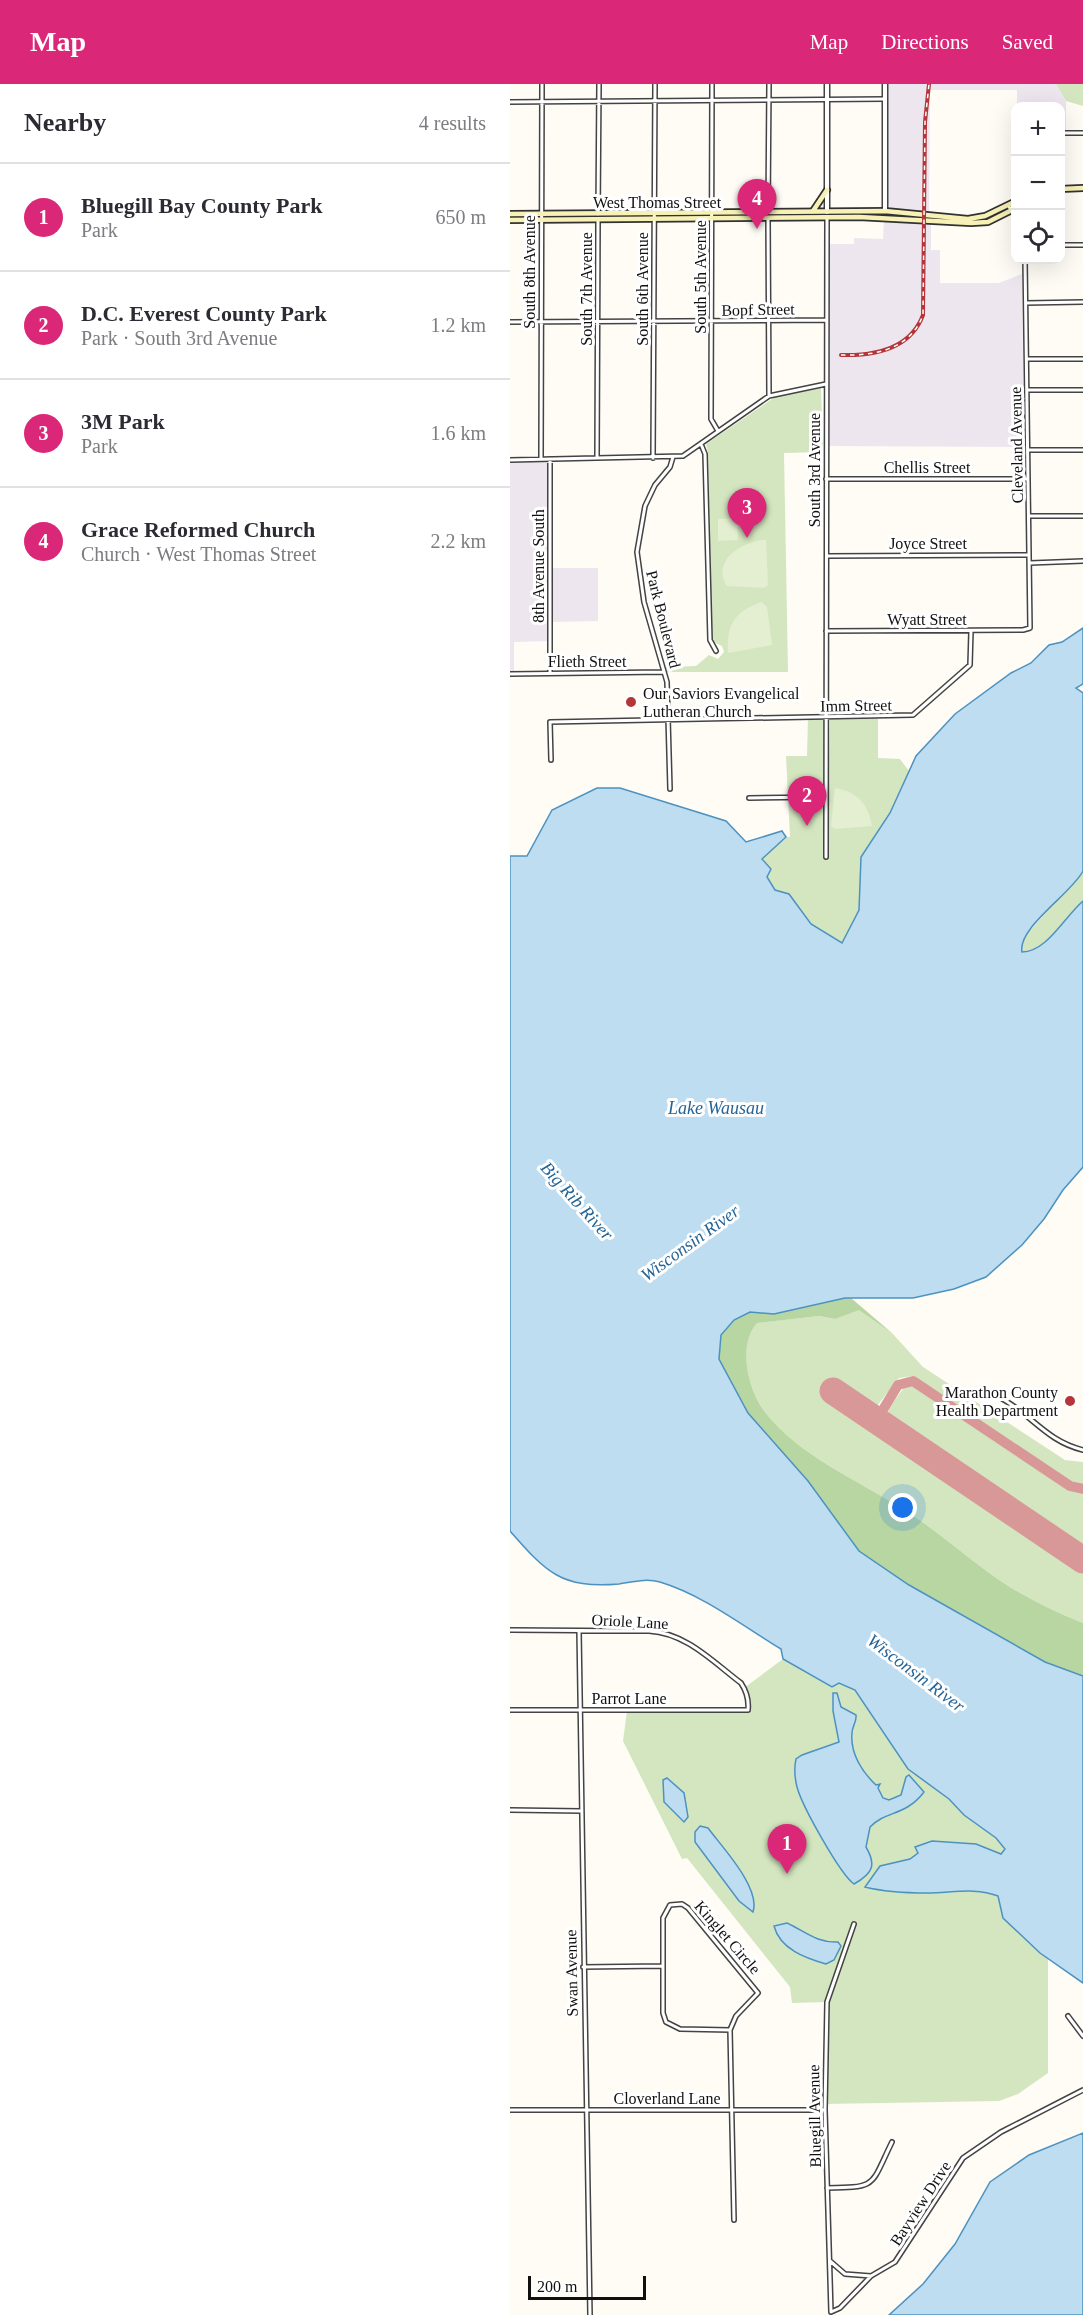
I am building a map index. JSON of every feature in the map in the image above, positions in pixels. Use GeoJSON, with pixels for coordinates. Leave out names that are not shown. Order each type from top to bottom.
{"type":"FeatureCollection","features":[{"type":"Feature","properties":{"kind":"main road"},"geometry":{"type":"LineString","coordinates":[[1065,189],[1083,188]]}},
{"type":"Feature","properties":{"kind":"main road"},"geometry":{"type":"LineString","coordinates":[[813,211],[827,190]]}},
{"type":"Feature","properties":{"kind":"main road","name":"West Thomas Street"},"geometry":{"type":"LineString","coordinates":[[510,214],[541,217],[768,216],[885,211],[968,219],[1011,208]]}},
{"type":"Feature","properties":{"kind":"main road","name":"West Thomas Street"},"geometry":{"type":"LineString","coordinates":[[768,216],[813,211],[859,217],[971,224],[988,222],[1011,209]]}},
{"type":"Feature","properties":{"kind":"main road"},"geometry":{"type":"LineString","coordinates":[[859,217],[881,216],[885,211]]}},
{"type":"Feature","properties":{"kind":"main road","name":"West Thomas Street"},"geometry":{"type":"LineString","coordinates":[[510,220],[541,217]]}},
{"type":"Feature","properties":{"kind":"street","name":"South 8th Avenue"},"geometry":{"type":"LineString","coordinates":[[541,459],[542,84]]}},
{"type":"Feature","properties":{"kind":"street","name":"South 7th Avenue"},"geometry":{"type":"LineString","coordinates":[[597,458],[599,84]]}},
{"type":"Feature","properties":{"kind":"street","name":"South 6th Avenue"},"geometry":{"type":"LineString","coordinates":[[653,458],[655,84]]}},
{"type":"Feature","properties":{"kind":"street","name":"South 5th Avenue"},"geometry":{"type":"LineString","coordinates":[[712,84],[711,419],[718,431]]}},
{"type":"Feature","properties":{"kind":"street"},"geometry":{"type":"LineString","coordinates":[[769,84],[770,396]]}},
{"type":"Feature","properties":{"kind":"street","name":"South 3rd Avenue"},"geometry":{"type":"LineString","coordinates":[[826,856],[827,84]]}},
{"type":"Feature","properties":{"kind":"street"},"geometry":{"type":"LineString","coordinates":[[885,84],[885,211]]}},
{"type":"Feature","properties":{"kind":"street"},"geometry":{"type":"LineString","coordinates":[[510,102],[885,99]]}},
{"type":"Feature","properties":{"kind":"street"},"geometry":{"type":"LineString","coordinates":[[1065,134],[1083,134]]}},
{"type":"Feature","properties":{"kind":"street"},"geometry":{"type":"LineString","coordinates":[[1065,245],[1083,245]]}},
{"type":"Feature","properties":{"kind":"street","name":"Cleveland Avenue"},"geometry":{"type":"LineString","coordinates":[[1025,264],[1031,623],[1028,629]]}},
{"type":"Feature","properties":{"kind":"street"},"geometry":{"type":"LineString","coordinates":[[1026,303],[1083,302]]}},
{"type":"Feature","properties":{"kind":"street","name":"Bopf Street"},"geometry":{"type":"LineString","coordinates":[[510,322],[826,320]]}},
{"type":"Feature","properties":{"kind":"street"},"geometry":{"type":"LineString","coordinates":[[1027,359],[1083,359]]}},
{"type":"Feature","properties":{"kind":"street"},"geometry":{"type":"LineString","coordinates":[[510,460],[682,456],[770,396],[826,384]]}},
{"type":"Feature","properties":{"kind":"street"},"geometry":{"type":"LineString","coordinates":[[1027,390],[1083,390]]}},
{"type":"Feature","properties":{"kind":"street"},"geometry":{"type":"LineString","coordinates":[[701,444],[705,454],[710,640],[716,651]]}},
{"type":"Feature","properties":{"kind":"street"},"geometry":{"type":"LineString","coordinates":[[1028,450],[1083,450]]}},
{"type":"Feature","properties":{"kind":"street","name":"Park Boulevard"},"geometry":{"type":"LineString","coordinates":[[670,789],[669,719],[664,672],[644,602],[637,552],[645,506],[656,485],[670,467],[673,457]]}},
{"type":"Feature","properties":{"kind":"street","name":"8th Avenue South"},"geometry":{"type":"LineString","coordinates":[[550,459],[550,674]]}},
{"type":"Feature","properties":{"kind":"street","name":"Chellis Street"},"geometry":{"type":"LineString","coordinates":[[826,479],[1028,479]]}},
{"type":"Feature","properties":{"kind":"street"},"geometry":{"type":"LineString","coordinates":[[1029,516],[1083,516]]}},
{"type":"Feature","properties":{"kind":"street","name":"Joyce Street"},"geometry":{"type":"LineString","coordinates":[[826,556],[1029,555]]}},
{"type":"Feature","properties":{"kind":"street"},"geometry":{"type":"LineString","coordinates":[[1030,563],[1083,561]]}},
{"type":"Feature","properties":{"kind":"street","name":"Wyatt Street"},"geometry":{"type":"LineString","coordinates":[[826,631],[1028,629]]}},
{"type":"Feature","properties":{"kind":"street","name":"Imm Street"},"geometry":{"type":"LineString","coordinates":[[551,760],[550,722],[913,715],[970,665],[971,631]]}},
{"type":"Feature","properties":{"kind":"street","name":"Flieth Street"},"geometry":{"type":"LineString","coordinates":[[510,674],[664,672]]}},
{"type":"Feature","properties":{"kind":"street"},"geometry":{"type":"LineString","coordinates":[[749,798],[825,797]]}},
{"type":"Feature","properties":{"kind":"street"},"geometry":{"type":"LineString","coordinates":[[997,1396],[1022,1411],[1047,1434],[1066,1445],[1083,1450]]}},
{"type":"Feature","properties":{"kind":"street","name":"Oriole Lane"},"geometry":{"type":"LineString","coordinates":[[510,1630],[649,1631],[676,1636],[741,1683],[747,1695],[748,1710]]}},
{"type":"Feature","properties":{"kind":"street","name":"Swan Avenue"},"geometry":{"type":"LineString","coordinates":[[579,1631],[590,2315]]}},
{"type":"Feature","properties":{"kind":"street","name":"Parrot Lane"},"geometry":{"type":"LineString","coordinates":[[510,1710],[748,1710]]}},
{"type":"Feature","properties":{"kind":"street"},"geometry":{"type":"LineString","coordinates":[[510,1810],[581,1811]]}},
{"type":"Feature","properties":{"kind":"street","name":"Kinglet Circle"},"geometry":{"type":"LineString","coordinates":[[682,1904],[758,1993],[736,2016],[730,2030],[680,2029],[668,2024],[663,2013],[663,1966],[665,1910],[670,1905],[682,1904]]}},
{"type":"Feature","properties":{"kind":"street","name":"Bluegill Avenue"},"geometry":{"type":"LineString","coordinates":[[831,2312],[825,2110],[827,2002],[854,1924]]}},
{"type":"Feature","properties":{"kind":"street"},"geometry":{"type":"LineString","coordinates":[[583,1967],[663,1966]]}},
{"type":"Feature","properties":{"kind":"street"},"geometry":{"type":"LineString","coordinates":[[1068,2016],[1083,2036]]}},
{"type":"Feature","properties":{"kind":"street"},"geometry":{"type":"LineString","coordinates":[[730,2030],[734,2220]]}},
{"type":"Feature","properties":{"kind":"street","name":"Bayview Drive"},"geometry":{"type":"LineString","coordinates":[[831,2312],[840,2307],[871,2276],[888,2268],[898,2258],[963,2158],[1001,2132],[1083,2090]]}},
{"type":"Feature","properties":{"kind":"street","name":"Cloverland Lane"},"geometry":{"type":"LineString","coordinates":[[510,2109],[825,2110]]}},
{"type":"Feature","properties":{"kind":"street"},"geometry":{"type":"LineString","coordinates":[[827,2188],[861,2187],[869,2184],[892,2142]]}},
{"type":"Feature","properties":{"kind":"street"},"geometry":{"type":"LineString","coordinates":[[829,2258],[842,2273],[871,2276]]}},
{"type":"Feature","properties":{"kind":"shaded area"},"geometry":{"type":"Polygon","coordinates":[[[888,84],[1056,84],[1066,101],[1066,131],[1065,102],[1017,102],[1017,90],[930,90],[929,214],[892,209],[887,203],[888,84]]]}},
{"type":"Feature","properties":{"kind":"shaded area"},"geometry":{"type":"Polygon","coordinates":[[[931,219],[931,250],[940,250],[940,283],[999,283],[1022,274],[1024,447],[828,446],[829,244],[854,244],[854,238],[883,239],[884,220],[931,219]]]}},
{"type":"Feature","properties":{"kind":"shaded area"},"geometry":{"type":"Polygon","coordinates":[[[550,459],[550,568],[598,568],[598,621],[550,622],[550,641],[514,642],[514,674],[510,674],[510,460],[550,459]]]}},
{"type":"Feature","properties":{"kind":"green space"},"geometry":{"type":"Polygon","coordinates":[[[1056,84],[1083,84],[1083,106],[1066,101],[1056,84]]]}},
{"type":"Feature","properties":{"kind":"green space"},"geometry":{"type":"Polygon","coordinates":[[[821,388],[823,452],[784,453],[788,672],[667,672],[666,667],[696,666],[709,655],[718,659],[724,652],[722,646],[712,641],[706,444],[775,397],[821,388]]]}},
{"type":"Feature","properties":{"kind":"green space"},"geometry":{"type":"Polygon","coordinates":[[[737,518],[738,540],[718,541],[718,519],[737,518]]]}},
{"type":"Feature","properties":{"kind":"green space"},"geometry":{"type":"Polygon","coordinates":[[[766,540],[768,585],[764,588],[727,586],[723,577],[726,560],[748,544],[766,540]]]}},
{"type":"Feature","properties":{"kind":"green space"},"geometry":{"type":"Polygon","coordinates":[[[762,602],[767,607],[772,645],[728,653],[729,634],[734,620],[745,610],[762,602]]]}},
{"type":"Feature","properties":{"kind":"green space"},"geometry":{"type":"Polygon","coordinates":[[[808,717],[826,717],[827,836],[830,719],[878,718],[878,758],[900,759],[909,771],[890,813],[861,857],[859,910],[842,943],[811,924],[789,894],[775,890],[767,877],[762,859],[786,837],[790,837],[786,756],[807,756],[808,717]]]}},
{"type":"Feature","properties":{"kind":"green space"},"geometry":{"type":"Polygon","coordinates":[[[835,788],[861,800],[868,811],[872,826],[835,829],[831,826],[835,788]]]}},
{"type":"Feature","properties":{"kind":"green space"},"geometry":{"type":"Polygon","coordinates":[[[1083,871],[1083,901],[1039,946],[1022,952],[1021,946],[1026,935],[1083,871]]]}},
{"type":"Feature","properties":{"kind":"green space"},"geometry":{"type":"Polygon","coordinates":[[[851,1298],[892,1333],[859,1310],[835,1319],[819,1316],[757,1323],[747,1343],[746,1355],[750,1380],[759,1403],[779,1428],[811,1454],[917,1518],[1010,1587],[1083,1623],[1083,1676],[1045,1662],[909,1585],[859,1551],[808,1481],[748,1413],[719,1359],[721,1335],[734,1320],[750,1312],[774,1314],[851,1298]]]}},
{"type":"Feature","properties":{"kind":"green space"},"geometry":{"type":"Polygon","coordinates":[[[859,1309],[892,1333],[923,1367],[1065,1460],[1083,1462],[1083,1485],[1071,1482],[913,1376],[899,1378],[877,1406],[868,1405],[839,1385],[828,1399],[1083,1572],[1083,1623],[1010,1587],[917,1518],[829,1466],[794,1442],[765,1412],[754,1392],[747,1368],[747,1343],[756,1323],[819,1316],[835,1319],[859,1309]]]}},
{"type":"Feature","properties":{"kind":"green space"},"geometry":{"type":"Polygon","coordinates":[[[906,1385],[913,1386],[1066,1489],[1083,1493],[1083,1550],[889,1419],[888,1409],[906,1385]]]}},
{"type":"Feature","properties":{"kind":"green space"},"geometry":{"type":"Polygon","coordinates":[[[783,1659],[832,1687],[839,1683],[855,1690],[908,1769],[1004,1844],[1005,1852],[1001,1854],[932,1841],[915,1847],[918,1853],[910,1859],[880,1866],[866,1887],[928,1893],[984,1891],[999,1897],[1000,1907],[1048,1958],[1048,2073],[1018,2094],[999,2101],[825,2104],[827,2002],[792,2003],[790,1987],[687,1858],[682,1859],[623,1741],[627,1711],[748,1710],[744,1688],[783,1659]]]}},
{"type":"Feature","properties":{"kind":"water","name":"Lake Wausau"},"geometry":{"type":"Polygon","coordinates":[[[1083,628],[1083,684],[1076,688],[1083,693],[1083,871],[1028,932],[1022,952],[1040,946],[1048,940],[1083,901],[1083,1167],[1022,1245],[986,1277],[954,1289],[913,1298],[845,1298],[774,1314],[750,1312],[734,1320],[721,1335],[719,1359],[748,1413],[808,1481],[859,1551],[909,1585],[1045,1662],[1083,1676],[1083,1983],[1040,1953],[1003,1918],[998,1896],[972,1891],[912,1893],[865,1887],[880,1866],[910,1859],[918,1853],[915,1847],[932,1841],[976,1844],[1001,1854],[1005,1849],[996,1838],[964,1815],[949,1799],[908,1769],[855,1690],[839,1683],[832,1687],[783,1659],[781,1649],[707,1603],[676,1588],[650,1580],[619,1584],[583,1584],[556,1575],[534,1557],[510,1531],[510,856],[527,856],[552,810],[597,788],[620,788],[726,821],[746,842],[782,831],[786,837],[762,859],[771,869],[767,877],[775,890],[789,894],[811,924],[842,943],[859,910],[861,857],[890,813],[916,756],[955,714],[1011,673],[1031,663],[1049,645],[1062,642],[1083,628]]]}},
{"type":"Feature","properties":{"kind":"water"},"geometry":{"type":"Polygon","coordinates":[[[833,1693],[837,1693],[841,1707],[856,1715],[852,1733],[855,1755],[871,1780],[876,1785],[880,1784],[878,1788],[883,1798],[889,1800],[901,1795],[906,1777],[909,1775],[924,1792],[910,1805],[882,1818],[870,1827],[866,1847],[871,1858],[871,1868],[866,1876],[854,1884],[831,1854],[800,1796],[795,1777],[796,1759],[839,1742],[833,1711],[833,1693]]]}},
{"type":"Feature","properties":{"kind":"water"},"geometry":{"type":"Polygon","coordinates":[[[667,1778],[684,1793],[688,1817],[684,1822],[664,1802],[663,1780],[667,1778]]]}},
{"type":"Feature","properties":{"kind":"water"},"geometry":{"type":"Polygon","coordinates":[[[700,1826],[708,1828],[739,1868],[751,1891],[754,1902],[753,1912],[739,1901],[695,1842],[695,1832],[700,1826]]]}},
{"type":"Feature","properties":{"kind":"water"},"geometry":{"type":"Polygon","coordinates":[[[787,1923],[818,1939],[838,1942],[841,1946],[834,1960],[826,1964],[810,1959],[788,1947],[777,1934],[774,1926],[787,1923]]]}},
{"type":"Feature","properties":{"kind":"water"},"geometry":{"type":"Polygon","coordinates":[[[1083,2133],[1083,2315],[889,2315],[923,2284],[955,2244],[990,2182],[1029,2155],[1083,2133]]]}},
{"type":"Feature","properties":{"kind":"taxiway"},"geometry":{"type":"LineString","coordinates":[[876,1421],[898,1385],[913,1381],[1070,1486],[1083,1489]]}},
{"type":"Feature","properties":{"kind":"runway"},"geometry":{"type":"LineString","coordinates":[[833,1391],[1083,1560]]}},
{"type":"Feature","properties":{"kind":"railway"},"geometry":{"type":"LineString","coordinates":[[841,355],[878,352],[900,343],[917,327],[923,315],[925,122],[929,84]]}},
{"type":"Feature","properties":{"kind":"place","name":"Grace Reformed Church"},"geometry":{"type":"Point","coordinates":[757,229]}},
{"type":"Feature","properties":{"kind":"place","name":"3M Park"},"geometry":{"type":"Point","coordinates":[747,538]}},
{"type":"Feature","properties":{"kind":"place","name":"Our Saviors Evangelical Lutheran Church"},"geometry":{"type":"Point","coordinates":[631,702]}},
{"type":"Feature","properties":{"kind":"place","name":"D.C. Everest County Park"},"geometry":{"type":"Point","coordinates":[807,826]}},
{"type":"Feature","properties":{"kind":"place","name":"Marathon County Health Department"},"geometry":{"type":"Point","coordinates":[1070,1401]}},
{"type":"Feature","properties":{"kind":"place","name":"Bluegill Bay County Park"},"geometry":{"type":"Point","coordinates":[787,1874]}},
{"type":"Feature","properties":{"kind":"water label","name":"Big Rib River"},"geometry":{"type":"Point","coordinates":[577,1201]}},
{"type":"Feature","properties":{"kind":"water label","name":"Wisconsin River"},"geometry":{"type":"Point","coordinates":[690,1243]}},
{"type":"Feature","properties":{"kind":"water label","name":"Wisconsin River"},"geometry":{"type":"Point","coordinates":[916,1673]}}]}
